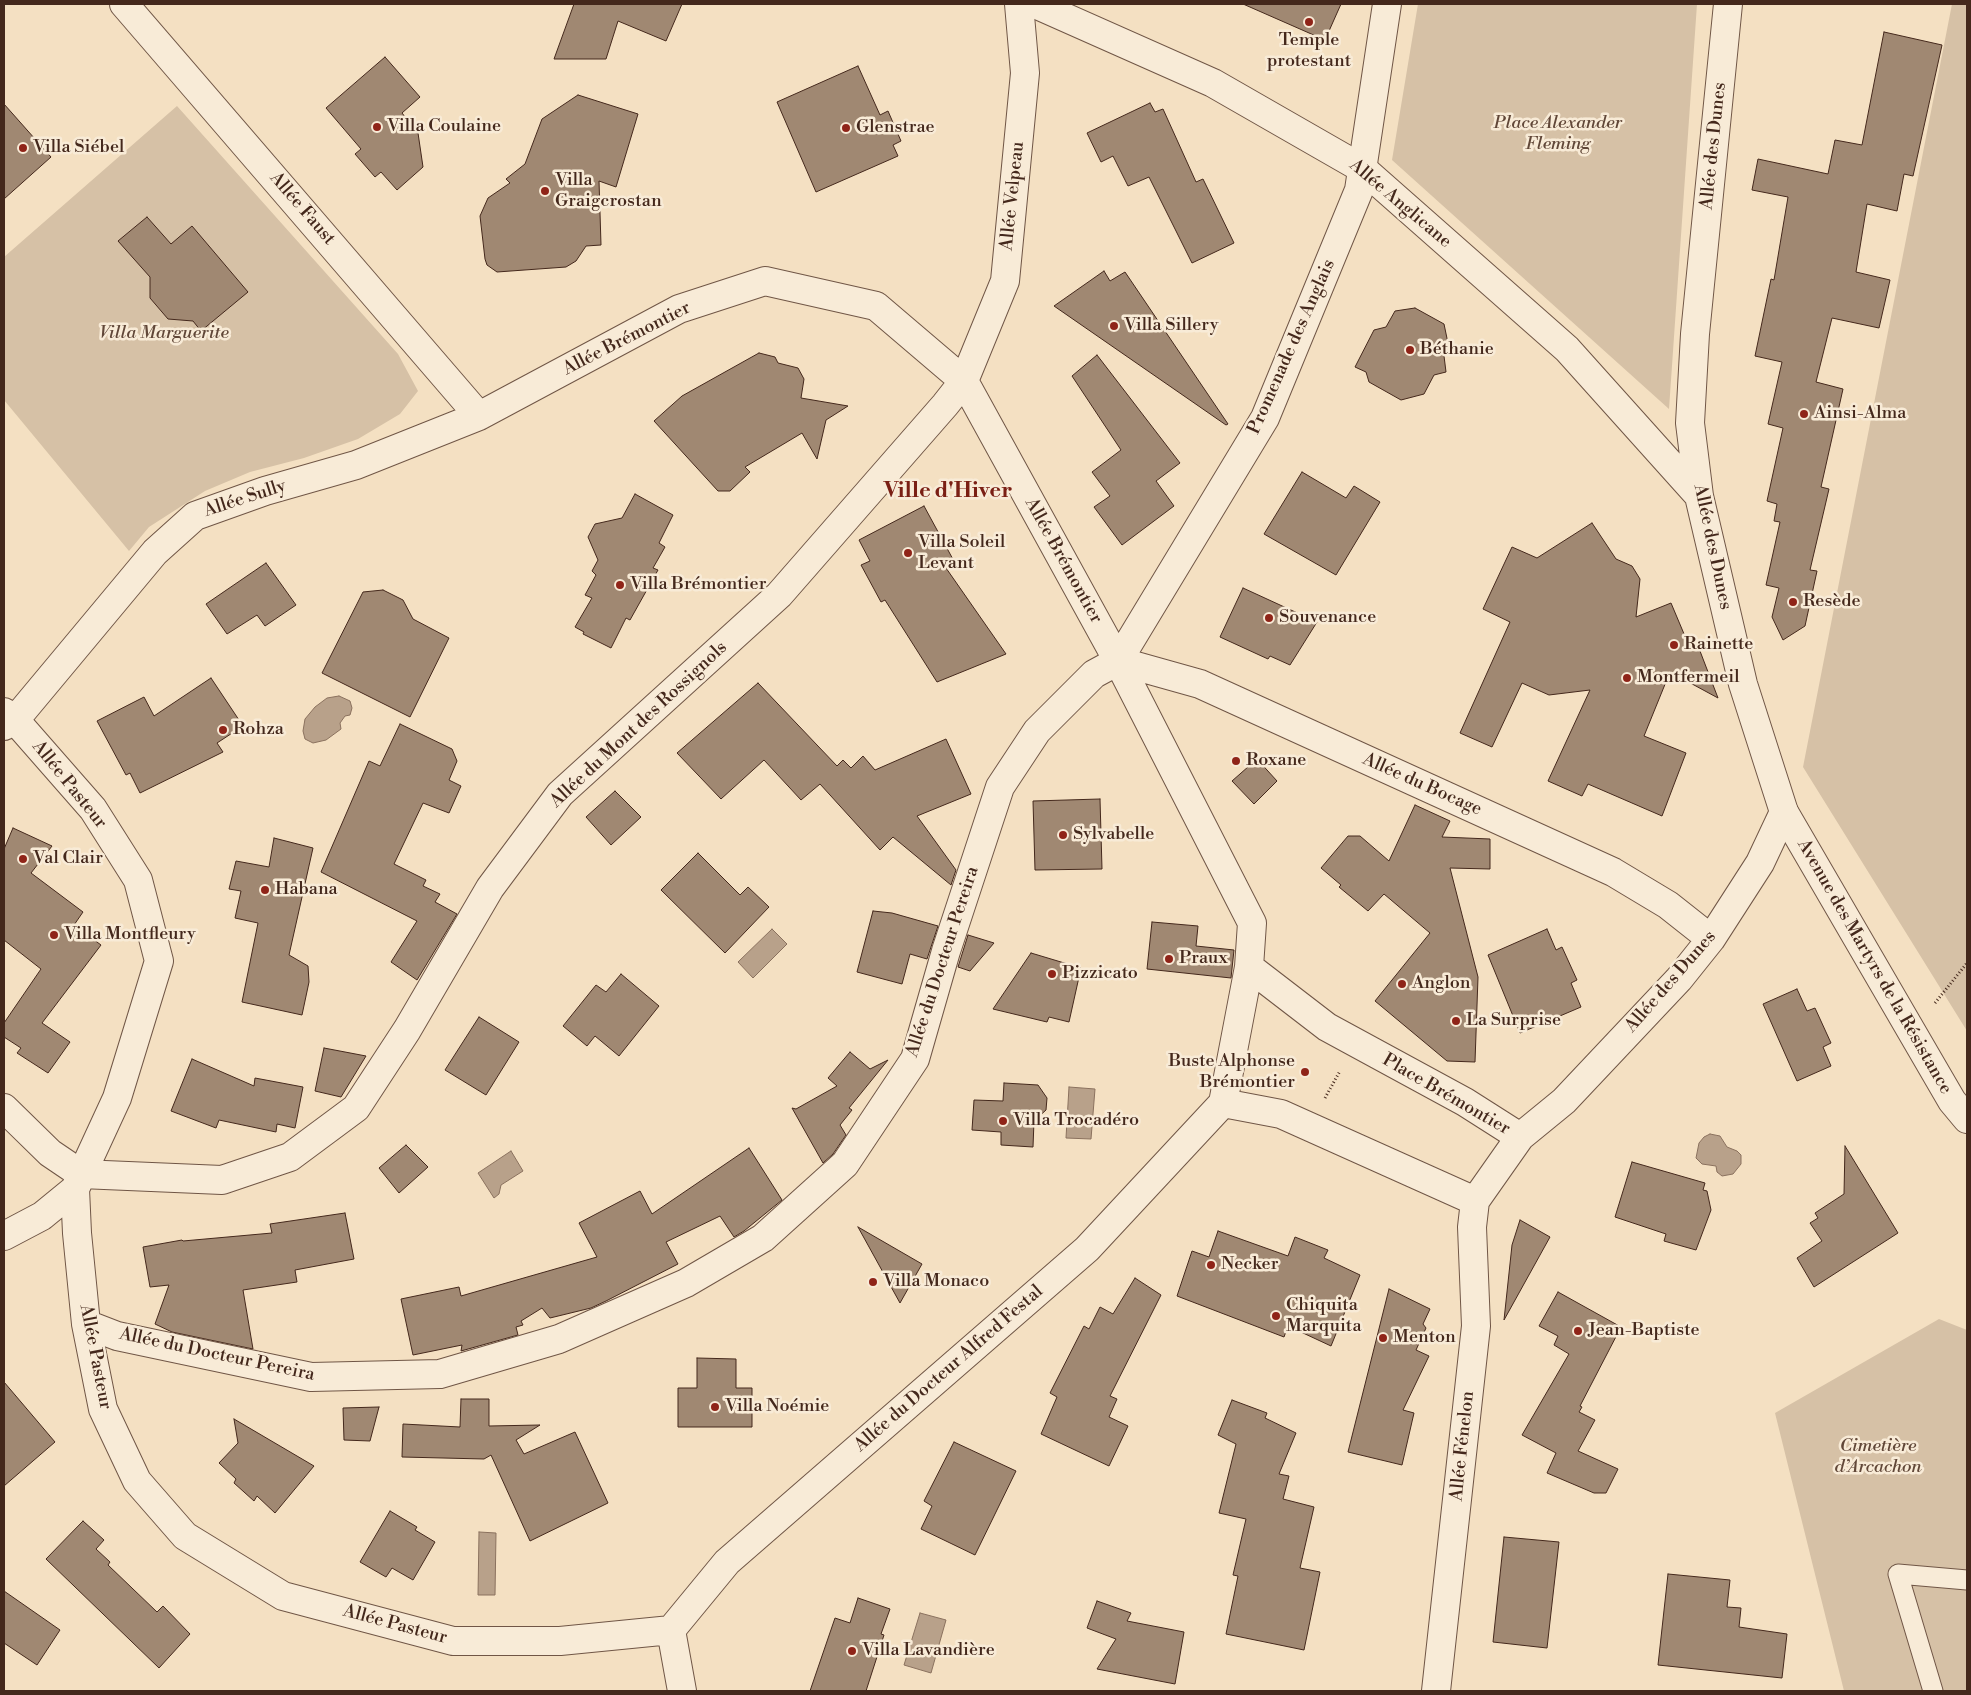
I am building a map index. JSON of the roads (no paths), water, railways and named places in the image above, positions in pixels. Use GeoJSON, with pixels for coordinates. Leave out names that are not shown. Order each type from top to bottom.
{"type":"FeatureCollection","features":[{"type":"Feature","properties":{"kind":"street","name":"Allée Faust"},"geometry":{"type":"LineString","coordinates":[[124,4],[479,416]]}},
{"type":"Feature","properties":{"kind":"street","name":"Allée Velpeau"},"geometry":{"type":"LineString","coordinates":[[964,380],[1005,281],[1025,73],[1019,4]]}},
{"type":"Feature","properties":{"kind":"street","name":"Allée Anglicane"},"geometry":{"type":"LineString","coordinates":[[1035,4],[1213,83],[1364,169],[1567,350],[1699,496]]}},
{"type":"Feature","properties":{"kind":"street","name":"Promenade des Anglais"},"geometry":{"type":"LineString","coordinates":[[1118,661],[1265,418],[1359,190],[1364,169],[1387,4]]}},
{"type":"Feature","properties":{"kind":"street","name":"Allée des Dunes"},"geometry":{"type":"LineString","coordinates":[[1520,1137],[1564,1101],[1679,979],[1711,938],[1760,863],[1784,812],[1743,684],[1699,496],[1691,413],[1696,324],[1728,4]]}},
{"type":"Feature","properties":{"kind":"street","name":"Allée Brémontier"},"geometry":{"type":"LineString","coordinates":[[479,416],[679,309],[765,282],[876,306],[964,380],[1118,661],[1252,923],[1249,967]]}},
{"type":"Feature","properties":{"kind":"street","name":"Allée du Mont des Rossignols"},"geometry":{"type":"LineString","coordinates":[[78,1182],[222,1180],[290,1157],[356,1108],[407,1030],[490,888],[560,794],[779,595],[945,405],[964,380]]}},
{"type":"Feature","properties":{"kind":"street","name":"Allée Sully"},"geometry":{"type":"LineString","coordinates":[[8,719],[155,552],[195,516],[265,491],[356,465],[479,416]]}},
{"type":"Feature","properties":{"kind":"street","name":"Allée du Bocage"},"geometry":{"type":"LineString","coordinates":[[1118,661],[1200,684],[1614,872],[1668,905],[1711,938]]}},
{"type":"Feature","properties":{"kind":"street","name":"Allée du Docteur Pereira"},"geometry":{"type":"LineString","coordinates":[[86,1324],[117,1336],[311,1377],[440,1374],[559,1339],[686,1283],[763,1238],[845,1164],[915,1059],[946,951],[1000,787],[1037,731],[1094,674],[1118,661]]}},
{"type":"Feature","properties":{"kind":"street","name":"Allée Pasteur"},"geometry":{"type":"LineString","coordinates":[[8,719],[93,809],[138,880],[159,961],[117,1098],[78,1182],[77,1233],[86,1324],[103,1409],[137,1481],[185,1536],[283,1596],[453,1640],[560,1641],[671,1630]]}},
{"type":"Feature","properties":{"kind":"street","name":"Avenue des Martyrs de la Résistance"},"geometry":{"type":"LineString","coordinates":[[1784,812],[1952,1101],[1967,1119]]}},
{"type":"Feature","properties":{"kind":"street"},"geometry":{"type":"LineString","coordinates":[[1249,967],[1223,1103],[1281,1114],[1475,1201]]}},
{"type":"Feature","properties":{"kind":"street","name":"Place Brémontier"},"geometry":{"type":"LineString","coordinates":[[1249,967],[1327,1027],[1465,1102],[1520,1137],[1475,1201]]}},
{"type":"Feature","properties":{"kind":"street","name":"Allée du Docteur Alfred Festal"},"geometry":{"type":"LineString","coordinates":[[671,1630],[727,1562],[1087,1249],[1223,1103]]}},
{"type":"Feature","properties":{"kind":"street"},"geometry":{"type":"LineString","coordinates":[[4,1108],[78,1182],[42,1216],[4,1236]]}},
{"type":"Feature","properties":{"kind":"street","name":"Allée Fénelon"},"geometry":{"type":"LineString","coordinates":[[1436,1691],[1476,1326],[1472,1227],[1475,1201]]}},
{"type":"Feature","properties":{"kind":"street"},"geometry":{"type":"LineString","coordinates":[[671,1630],[682,1691]]}},
{"type":"Feature","properties":{"kind":"lane"},"geometry":{"type":"LineString","coordinates":[[1933,1691],[1898,1574],[1967,1580]]}},
{"type":"Feature","properties":{"kind":"place","name":"Temple protestant"},"geometry":{"type":"Point","coordinates":[1309,22]}},
{"type":"Feature","properties":{"kind":"place","name":"Villa Coulaine"},"geometry":{"type":"Point","coordinates":[377,127]}},
{"type":"Feature","properties":{"kind":"place","name":"Glenstrae"},"geometry":{"type":"Point","coordinates":[846,128]}},
{"type":"Feature","properties":{"kind":"place","name":"Villa Siébel"},"geometry":{"type":"Point","coordinates":[23,148]}},
{"type":"Feature","properties":{"kind":"place","name":"Villa Graigcrostan"},"geometry":{"type":"Point","coordinates":[545,191]}},
{"type":"Feature","properties":{"kind":"place","name":"Villa Sillery"},"geometry":{"type":"Point","coordinates":[1114,326]}},
{"type":"Feature","properties":{"kind":"place","name":"Béthanie"},"geometry":{"type":"Point","coordinates":[1410,350]}},
{"type":"Feature","properties":{"kind":"place","name":"Ainsi-Alma"},"geometry":{"type":"Point","coordinates":[1804,414]}},
{"type":"Feature","properties":{"kind":"place","name":"Villa Soleil Levant"},"geometry":{"type":"Point","coordinates":[908,553]}},
{"type":"Feature","properties":{"kind":"place","name":"Villa Brémontier"},"geometry":{"type":"Point","coordinates":[620,585]}},
{"type":"Feature","properties":{"kind":"place","name":"Resède"},"geometry":{"type":"Point","coordinates":[1793,602]}},
{"type":"Feature","properties":{"kind":"place","name":"Souvenance"},"geometry":{"type":"Point","coordinates":[1269,618]}},
{"type":"Feature","properties":{"kind":"place","name":"Rainette"},"geometry":{"type":"Point","coordinates":[1674,645]}},
{"type":"Feature","properties":{"kind":"place","name":"Montfermeil"},"geometry":{"type":"Point","coordinates":[1627,678]}},
{"type":"Feature","properties":{"kind":"place","name":"Rohza"},"geometry":{"type":"Point","coordinates":[223,730]}},
{"type":"Feature","properties":{"kind":"place","name":"Roxane"},"geometry":{"type":"Point","coordinates":[1236,761]}},
{"type":"Feature","properties":{"kind":"place","name":"Sylvabelle"},"geometry":{"type":"Point","coordinates":[1063,835]}},
{"type":"Feature","properties":{"kind":"place","name":"Val Clair"},"geometry":{"type":"Point","coordinates":[23,859]}},
{"type":"Feature","properties":{"kind":"place","name":"Habana"},"geometry":{"type":"Point","coordinates":[265,890]}},
{"type":"Feature","properties":{"kind":"place","name":"Villa Montfleury"},"geometry":{"type":"Point","coordinates":[54,935]}},
{"type":"Feature","properties":{"kind":"place","name":"Praux"},"geometry":{"type":"Point","coordinates":[1169,959]}},
{"type":"Feature","properties":{"kind":"place","name":"Pizzicato"},"geometry":{"type":"Point","coordinates":[1052,974]}},
{"type":"Feature","properties":{"kind":"place","name":"Anglon"},"geometry":{"type":"Point","coordinates":[1402,984]}},
{"type":"Feature","properties":{"kind":"place","name":"La Surprise"},"geometry":{"type":"Point","coordinates":[1456,1021]}},
{"type":"Feature","properties":{"kind":"place","name":"Buste Alphonse Brémontier"},"geometry":{"type":"Point","coordinates":[1305,1072]}},
{"type":"Feature","properties":{"kind":"place","name":"Villa Trocadéro"},"geometry":{"type":"Point","coordinates":[1003,1121]}},
{"type":"Feature","properties":{"kind":"place","name":"Necker"},"geometry":{"type":"Point","coordinates":[1211,1265]}},
{"type":"Feature","properties":{"kind":"place","name":"Villa Monaco"},"geometry":{"type":"Point","coordinates":[873,1282]}},
{"type":"Feature","properties":{"kind":"place","name":"Chiquita Marquita"},"geometry":{"type":"Point","coordinates":[1276,1316]}},
{"type":"Feature","properties":{"kind":"place","name":"Jean-Baptiste"},"geometry":{"type":"Point","coordinates":[1578,1331]}},
{"type":"Feature","properties":{"kind":"place","name":"Menton"},"geometry":{"type":"Point","coordinates":[1383,1338]}},
{"type":"Feature","properties":{"kind":"place","name":"Villa Noémie"},"geometry":{"type":"Point","coordinates":[715,1407]}},
{"type":"Feature","properties":{"kind":"place","name":"Villa Lavandière"},"geometry":{"type":"Point","coordinates":[852,1651]}},
{"type":"Feature","properties":{"kind":"district","name":"Ville d'Hiver"},"geometry":{"type":"Point","coordinates":[948,492]}},
{"type":"Feature","properties":{"kind":"park label","name":"Place Alexander Fleming"},"geometry":{"type":"Point","coordinates":[1558,134]}},
{"type":"Feature","properties":{"kind":"park label","name":"Villa Marguerite"},"geometry":{"type":"Point","coordinates":[164,334]}},
{"type":"Feature","properties":{"kind":"park label","name":"Cimetière d’Arcachon"},"geometry":{"type":"Point","coordinates":[1878,1457]}}]}
